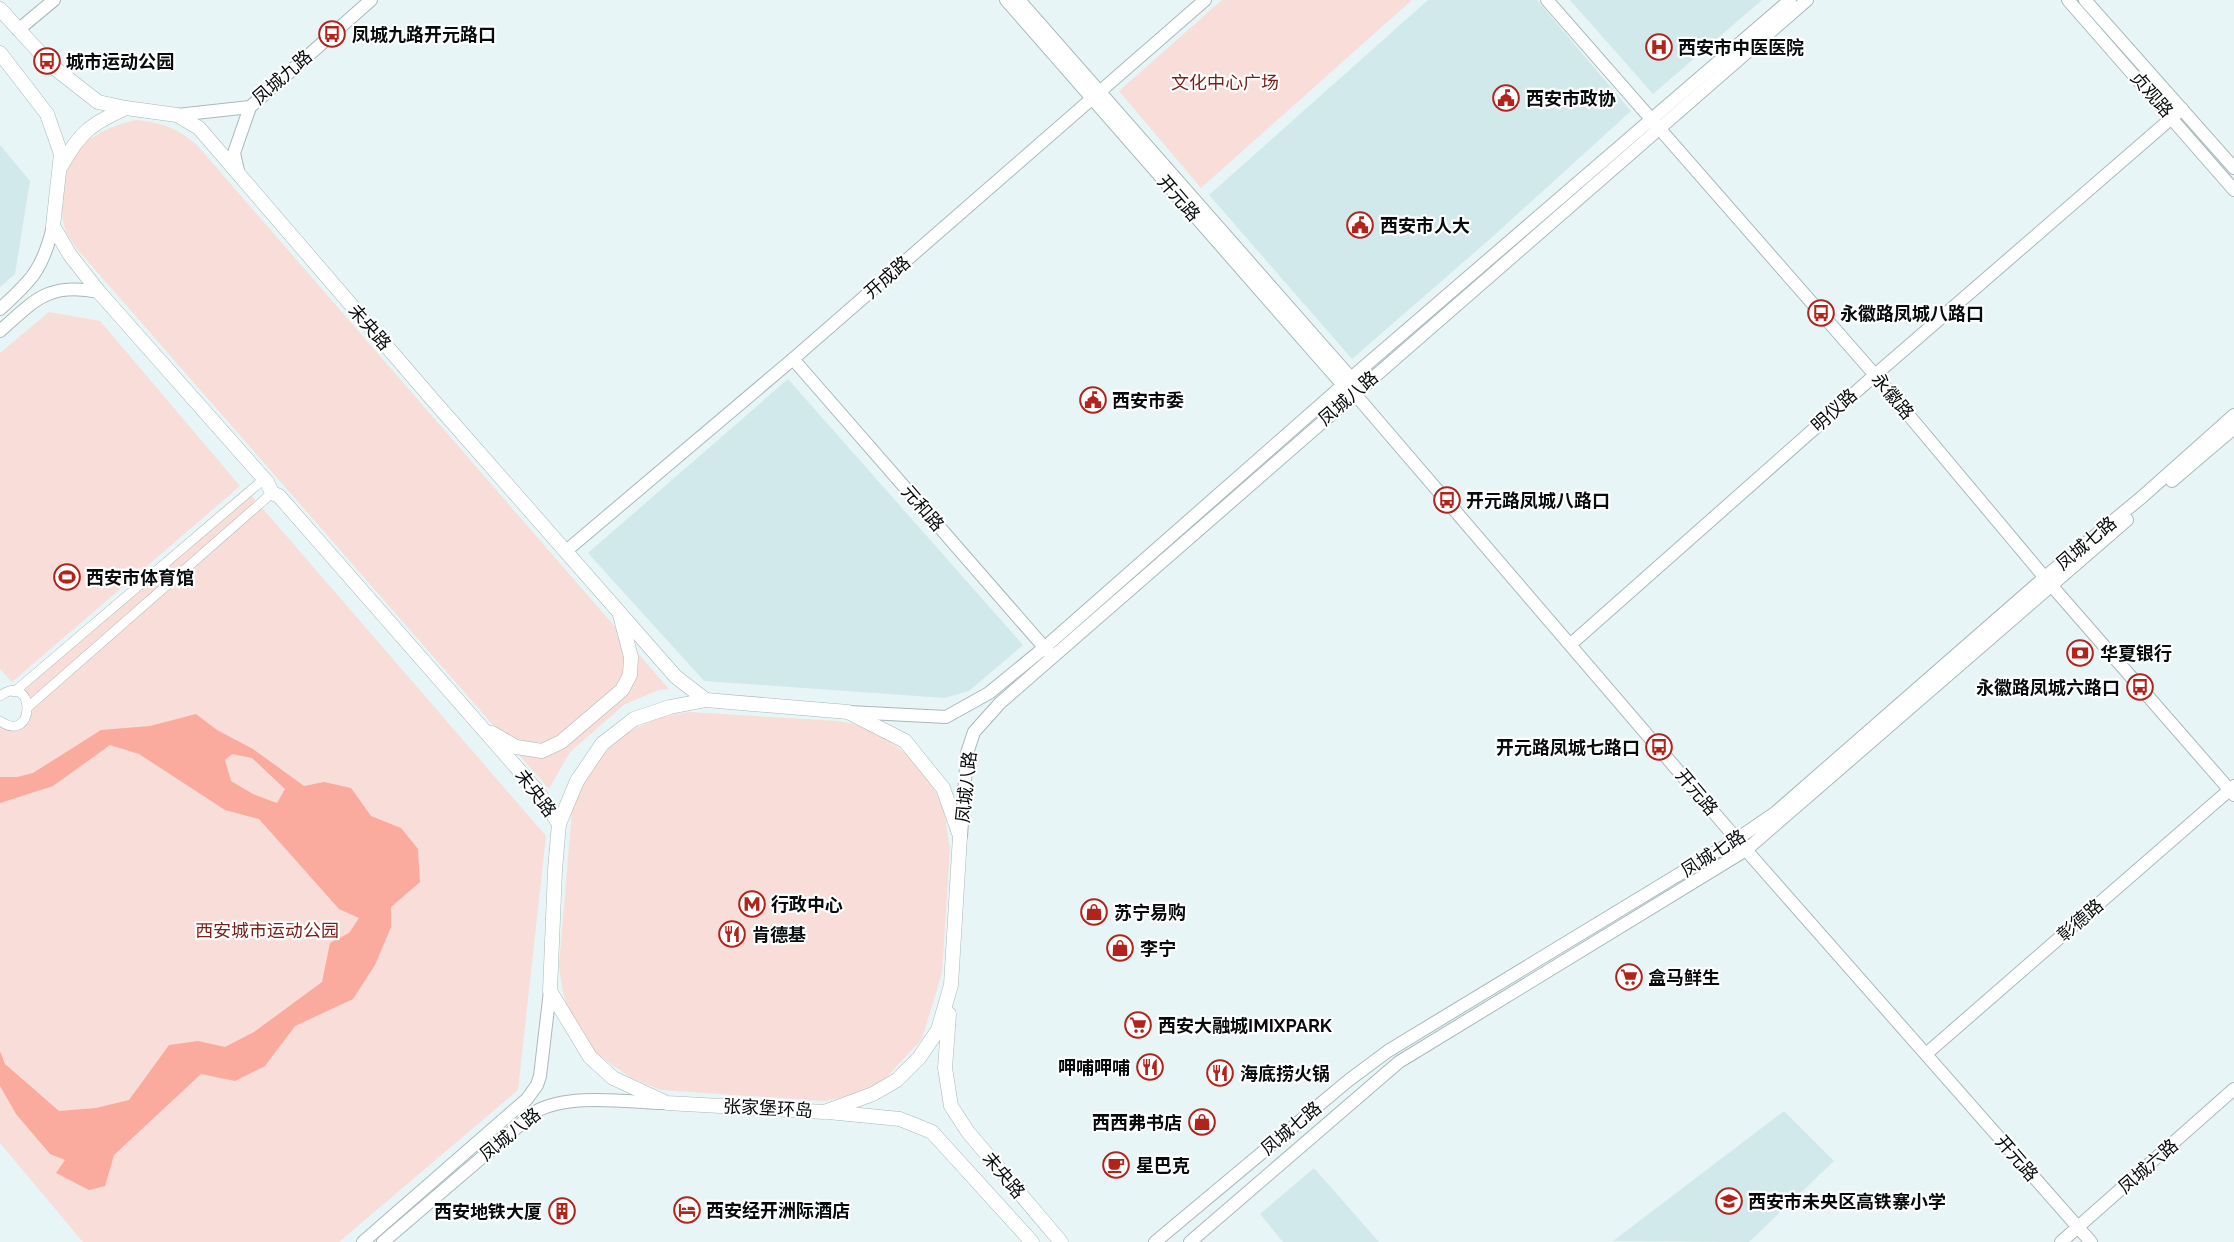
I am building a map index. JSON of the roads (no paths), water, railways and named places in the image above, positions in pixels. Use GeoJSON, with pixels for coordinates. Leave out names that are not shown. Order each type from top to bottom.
{"type":"FeatureCollection","features":[{"type":"Feature","properties":{"kind":"main road","name":"未央路"},"geometry":{"type":"LineString","coordinates":[[0,9],[52,66],[98,102],[177,115],[199,128],[676,677],[706,700]]}},
{"type":"Feature","properties":{"kind":"main road"},"geometry":{"type":"LineString","coordinates":[[0,53],[47,114],[61,154],[53,226]]}},
{"type":"Feature","properties":{"kind":"main road"},"geometry":{"type":"LineString","coordinates":[[58,172],[81,135],[94,123],[126,108]]}},
{"type":"Feature","properties":{"kind":"main road","name":"未央路"},"geometry":{"type":"LineString","coordinates":[[53,226],[70,255],[99,292],[264,478],[272,492],[279,496],[539,793],[559,824]]}},
{"type":"Feature","properties":{"kind":"main road"},"geometry":{"type":"LineString","coordinates":[[480,726],[516,747],[542,751],[561,742],[622,690],[630,675],[631,657],[619,612]]}},
{"type":"Feature","properties":{"kind":"main road","name":"张家堡环岛"},"geometry":{"type":"LineString","coordinates":[[706,700],[848,712],[905,741],[943,788],[960,836],[951,985],[938,1030],[919,1058],[897,1080],[873,1094],[824,1112],[667,1103],[613,1078],[590,1057],[550,991],[559,824],[577,781],[602,744],[634,719],[670,707],[706,700]]}},
{"type":"Feature","properties":{"kind":"main road","name":"未央路"},"geometry":{"type":"LineString","coordinates":[[951,985],[945,1068],[951,1106],[968,1132],[1061,1242]]}},
{"type":"Feature","properties":{"kind":"main road","name":"未央路"},"geometry":{"type":"LineString","coordinates":[[824,1112],[900,1119],[932,1132],[1032,1242]]}},
{"type":"Feature","properties":{"kind":"street"},"geometry":{"type":"LineString","coordinates":[[18,30],[54,0]]}},
{"type":"Feature","properties":{"kind":"street","name":"凤城九路"},"geometry":{"type":"LineString","coordinates":[[177,115],[250,107],[371,0]]}},
{"type":"Feature","properties":{"kind":"street","name":"开元路"},"geometry":{"type":"LineString","coordinates":[[1006,0],[1096,95],[1347,381],[1354,393],[1746,850],[2091,1242]]}},
{"type":"Feature","properties":{"kind":"street","name":"开元路"},"geometry":{"type":"LineString","coordinates":[[1019,0],[1096,95]]}},
{"type":"Feature","properties":{"kind":"street","name":"开成路"},"geometry":{"type":"LineString","coordinates":[[566,551],[792,359],[1205,0]]}},
{"type":"Feature","properties":{"kind":"street","name":"永徽路"},"geometry":{"type":"LineString","coordinates":[[1547,0],[1875,375],[2048,581],[2232,791]]}},
{"type":"Feature","properties":{"kind":"street","name":"凤城八路"},"geometry":{"type":"LineString","coordinates":[[848,712],[946,717],[989,693],[1048,652],[1354,393],[1790,0]]}},
{"type":"Feature","properties":{"kind":"street","name":"凤城八路"},"geometry":{"type":"LineString","coordinates":[[960,836],[967,753],[974,732],[1048,652],[1347,381],[1807,0]]}},
{"type":"Feature","properties":{"kind":"street","name":"贞观路"},"geometry":{"type":"LineString","coordinates":[[2068,0],[2234,190]]}},
{"type":"Feature","properties":{"kind":"street","name":"贞观路"},"geometry":{"type":"LineString","coordinates":[[2085,0],[2234,168]]}},
{"type":"Feature","properties":{"kind":"street"},"geometry":{"type":"LineString","coordinates":[[240,176],[234,153],[250,107]]}},
{"type":"Feature","properties":{"kind":"street","name":"明仪路"},"geometry":{"type":"LineString","coordinates":[[1571,644],[1875,375],[2182,109]]}},
{"type":"Feature","properties":{"kind":"street"},"geometry":{"type":"LineString","coordinates":[[0,309],[28,284],[40,267],[53,226]]}},
{"type":"Feature","properties":{"kind":"street"},"geometry":{"type":"LineString","coordinates":[[0,331],[38,297],[65,289],[80,288],[99,292]]}},
{"type":"Feature","properties":{"kind":"street","name":"元和路"},"geometry":{"type":"LineString","coordinates":[[792,359],[1048,652]]}},
{"type":"Feature","properties":{"kind":"street","name":"凤城七路"},"geometry":{"type":"LineString","coordinates":[[1190,1242],[1399,1062],[1746,850],[2234,415]]}},
{"type":"Feature","properties":{"kind":"street","name":"凤城七路"},"geometry":{"type":"LineString","coordinates":[[1155,1242],[1349,1080],[1388,1051],[1737,839],[1774,813],[2048,581],[2234,428]]}},
{"type":"Feature","properties":{"kind":"street"},"geometry":{"type":"LineString","coordinates":[[14,692],[264,478]]}},
{"type":"Feature","properties":{"kind":"street"},"geometry":{"type":"LineString","coordinates":[[28,707],[272,492]]}},
{"type":"Feature","properties":{"kind":"street"},"geometry":{"type":"LineString","coordinates":[[0,721],[7,725],[18,724],[26,717],[28,707],[24,697],[14,692],[1,693]]}},
{"type":"Feature","properties":{"kind":"street","name":"彰德路"},"geometry":{"type":"LineString","coordinates":[[1926,1054],[2232,791]]}},
{"type":"Feature","properties":{"kind":"street","name":"凤城八路"},"geometry":{"type":"LineString","coordinates":[[363,1242],[527,1099],[537,1085],[540,1076],[550,991]]}},
{"type":"Feature","properties":{"kind":"street","name":"凤城六路"},"geometry":{"type":"LineString","coordinates":[[2061,1242],[2234,1089]]}},
{"type":"Feature","properties":{"kind":"street","name":"凤城八路"},"geometry":{"type":"LineString","coordinates":[[382,1242],[535,1112],[549,1104],[569,1101],[667,1103]]}},
{"type":"Feature","properties":{"kind":"place","name":"凤城九路开元路口"},"geometry":{"type":"Point","coordinates":[332,34]}},
{"type":"Feature","properties":{"kind":"place","name":"西安市中医医院"},"geometry":{"type":"Point","coordinates":[1659,47]}},
{"type":"Feature","properties":{"kind":"place","name":"城市运动公园"},"geometry":{"type":"Point","coordinates":[47,61]}},
{"type":"Feature","properties":{"kind":"place","name":"西安市政协"},"geometry":{"type":"Point","coordinates":[1506,98]}},
{"type":"Feature","properties":{"kind":"place","name":"西安市人大"},"geometry":{"type":"Point","coordinates":[1360,225]}},
{"type":"Feature","properties":{"kind":"place","name":"永徽路凤城八路口"},"geometry":{"type":"Point","coordinates":[1821,313]}},
{"type":"Feature","properties":{"kind":"place","name":"西安市委"},"geometry":{"type":"Point","coordinates":[1093,400]}},
{"type":"Feature","properties":{"kind":"place","name":"开元路凤城八路口"},"geometry":{"type":"Point","coordinates":[1447,500]}},
{"type":"Feature","properties":{"kind":"place","name":"西安市体育馆"},"geometry":{"type":"Point","coordinates":[67,577]}},
{"type":"Feature","properties":{"kind":"place","name":"华夏银行"},"geometry":{"type":"Point","coordinates":[2080,653]}},
{"type":"Feature","properties":{"kind":"place","name":"永徽路凤城六路口"},"geometry":{"type":"Point","coordinates":[2140,687]}},
{"type":"Feature","properties":{"kind":"place","name":"开元路凤城七路口"},"geometry":{"type":"Point","coordinates":[1659,747]}},
{"type":"Feature","properties":{"kind":"place","name":"行政中心"},"geometry":{"type":"Point","coordinates":[752,904]}},
{"type":"Feature","properties":{"kind":"place","name":"苏宁易购"},"geometry":{"type":"Point","coordinates":[1094,912]}},
{"type":"Feature","properties":{"kind":"place","name":"肯德基"},"geometry":{"type":"Point","coordinates":[732,934]}},
{"type":"Feature","properties":{"kind":"place","name":"李宁"},"geometry":{"type":"Point","coordinates":[1120,948]}},
{"type":"Feature","properties":{"kind":"place","name":"盒马鲜生"},"geometry":{"type":"Point","coordinates":[1629,977]}},
{"type":"Feature","properties":{"kind":"place","name":"西安大融城IMIXPARK"},"geometry":{"type":"Point","coordinates":[1138,1025]}},
{"type":"Feature","properties":{"kind":"place","name":"呷哺呷哺"},"geometry":{"type":"Point","coordinates":[1150,1067]}},
{"type":"Feature","properties":{"kind":"place","name":"海底捞火锅"},"geometry":{"type":"Point","coordinates":[1220,1073]}},
{"type":"Feature","properties":{"kind":"place","name":"西西弗书店"},"geometry":{"type":"Point","coordinates":[1202,1122]}},
{"type":"Feature","properties":{"kind":"place","name":"星巴克"},"geometry":{"type":"Point","coordinates":[1116,1165]}},
{"type":"Feature","properties":{"kind":"place","name":"西安市未央区高铁寨小学"},"geometry":{"type":"Point","coordinates":[1729,1201]}},
{"type":"Feature","properties":{"kind":"place","name":"西安经开洲际酒店"},"geometry":{"type":"Point","coordinates":[687,1210]}},
{"type":"Feature","properties":{"kind":"place","name":"西安地铁大厦"},"geometry":{"type":"Point","coordinates":[562,1211]}},
{"type":"Feature","properties":{"kind":"park label","name":"文化中心广场"},"geometry":{"type":"Point","coordinates":[1225,82]}},
{"type":"Feature","properties":{"kind":"park label","name":"西安城市运动公园"},"geometry":{"type":"Point","coordinates":[267,930]}}]}
